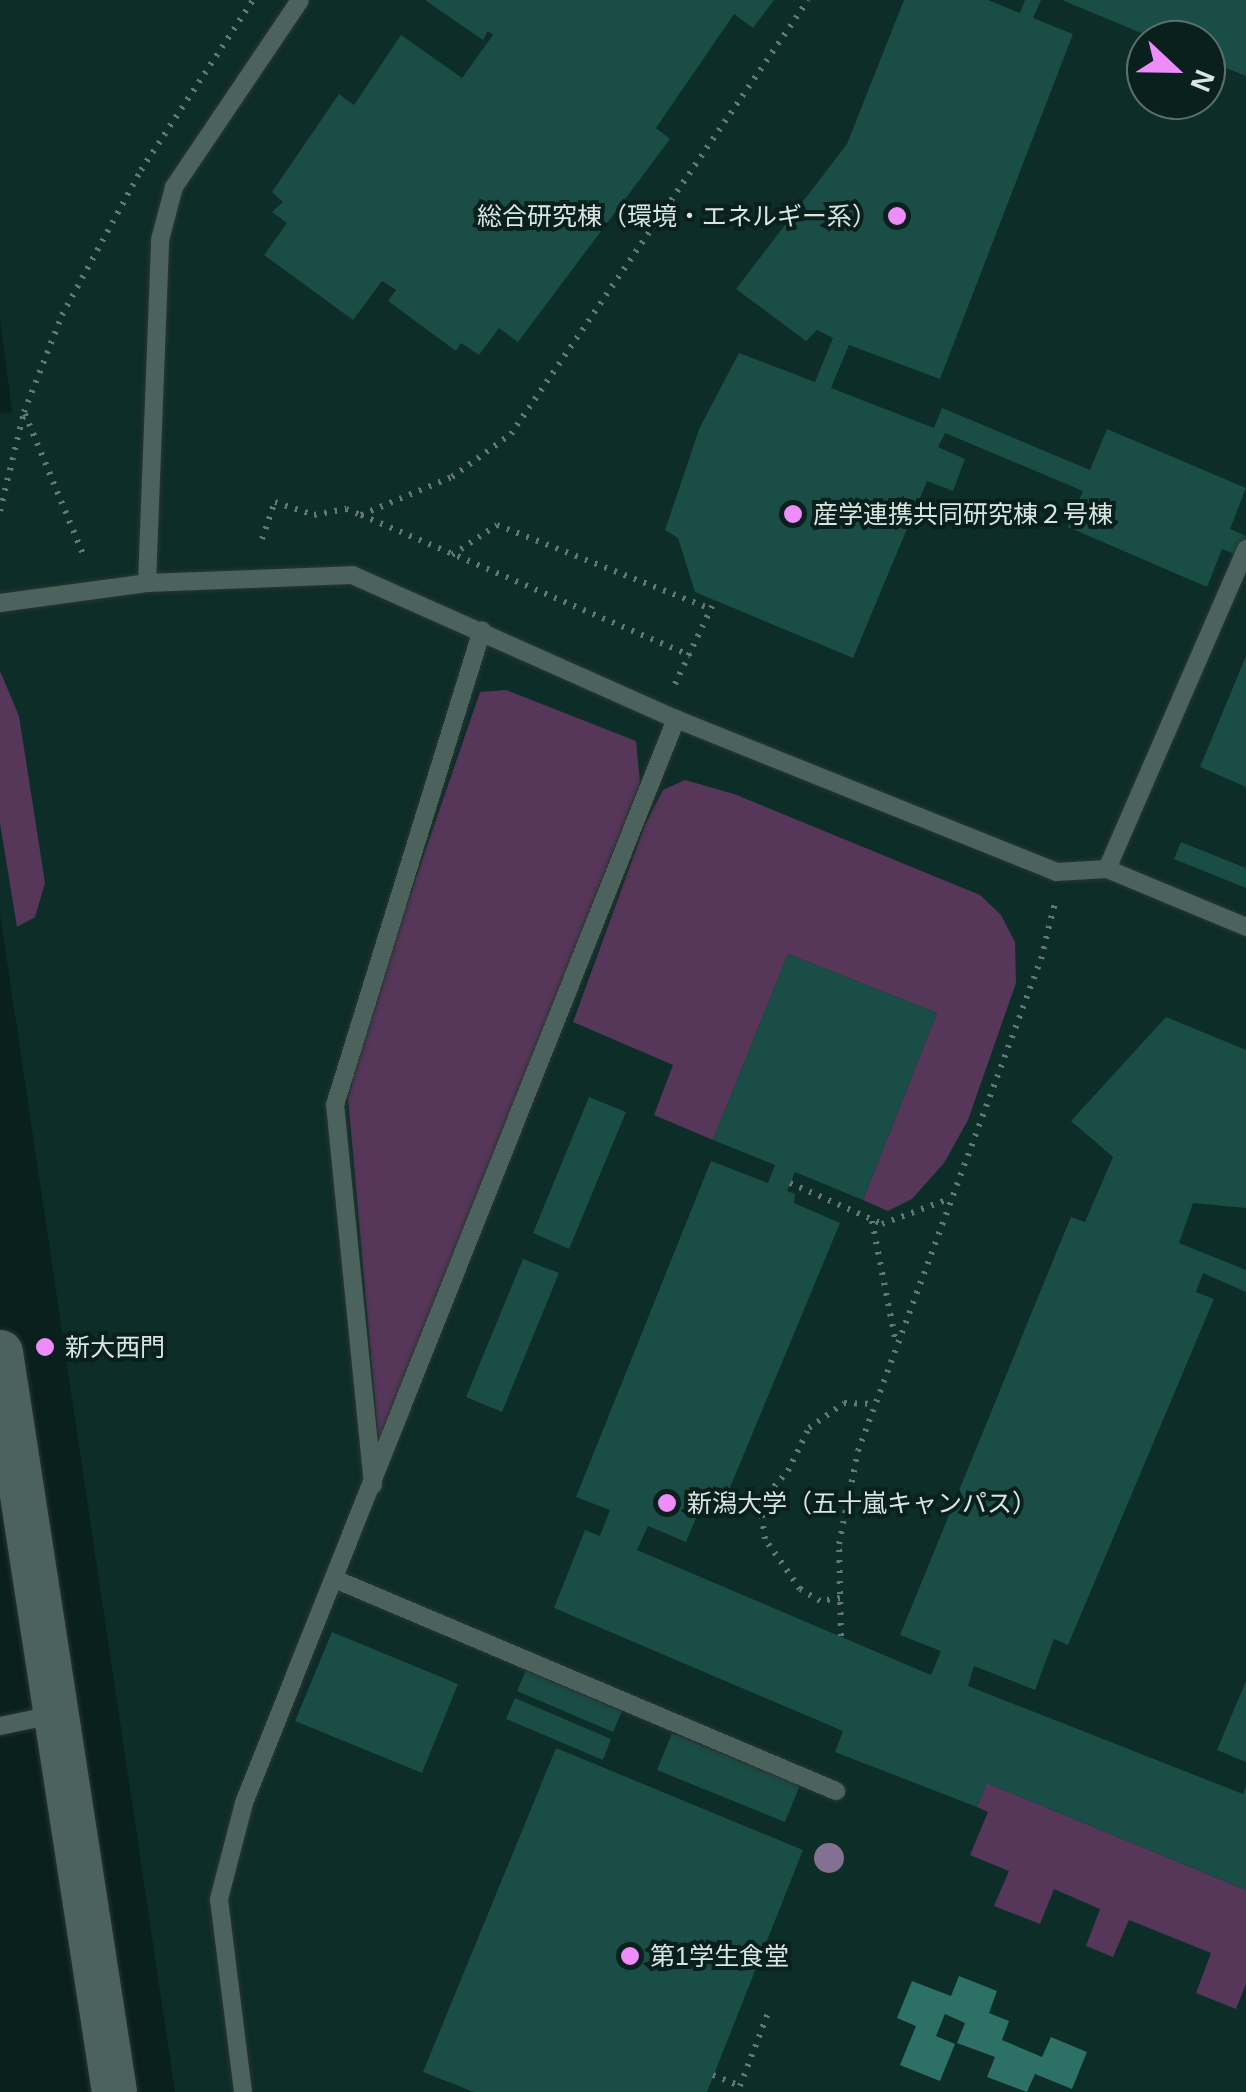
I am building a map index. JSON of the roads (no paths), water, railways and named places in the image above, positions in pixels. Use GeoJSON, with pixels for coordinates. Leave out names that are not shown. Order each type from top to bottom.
{"type":"FeatureCollection","features":[{"type":"Feature","properties":{"kind":"street"},"geometry":{"type":"LineString","coordinates":[[0,1352],[114,2092]]}},
{"type":"Feature","properties":{"kind":"lane"},"geometry":{"type":"LineString","coordinates":[[146,583],[160,240],[174,187],[300,0]]}},
{"type":"Feature","properties":{"kind":"lane"},"geometry":{"type":"LineString","coordinates":[[1107,869],[1246,549]]}},
{"type":"Feature","properties":{"kind":"lane"},"geometry":{"type":"LineString","coordinates":[[0,603],[146,583],[352,575],[669,716],[1056,872],[1107,869],[1246,927]]}},
{"type":"Feature","properties":{"kind":"lane"},"geometry":{"type":"LineString","coordinates":[[373,1491],[335,1105],[482,630]]}},
{"type":"Feature","properties":{"kind":"lane"},"geometry":{"type":"LineString","coordinates":[[242,2092],[219,1899],[244,1803],[373,1491],[669,716]]}},
{"type":"Feature","properties":{"kind":"lane"},"geometry":{"type":"LineString","coordinates":[[336,1580],[836,1791]]}},
{"type":"Feature","properties":{"kind":"lane"},"geometry":{"type":"LineString","coordinates":[[0,1726],[58,1714]]}},
{"type":"Feature","properties":{"kind":"place","name":"総合研究棟（環境・エネルギー系）"},"geometry":{"type":"Point","coordinates":[897,216]}},
{"type":"Feature","properties":{"kind":"place","name":"産学連携共同研究棟２号棟"},"geometry":{"type":"Point","coordinates":[793,514]}},
{"type":"Feature","properties":{"kind":"place","name":"新大西門"},"geometry":{"type":"Point","coordinates":[45,1347]}},
{"type":"Feature","properties":{"kind":"place","name":"新潟大学（五十嵐キャンパス）"},"geometry":{"type":"Point","coordinates":[667,1503]}},
{"type":"Feature","properties":{"kind":"place","name":"第1学生食堂"},"geometry":{"type":"Point","coordinates":[630,1956]}}]}
